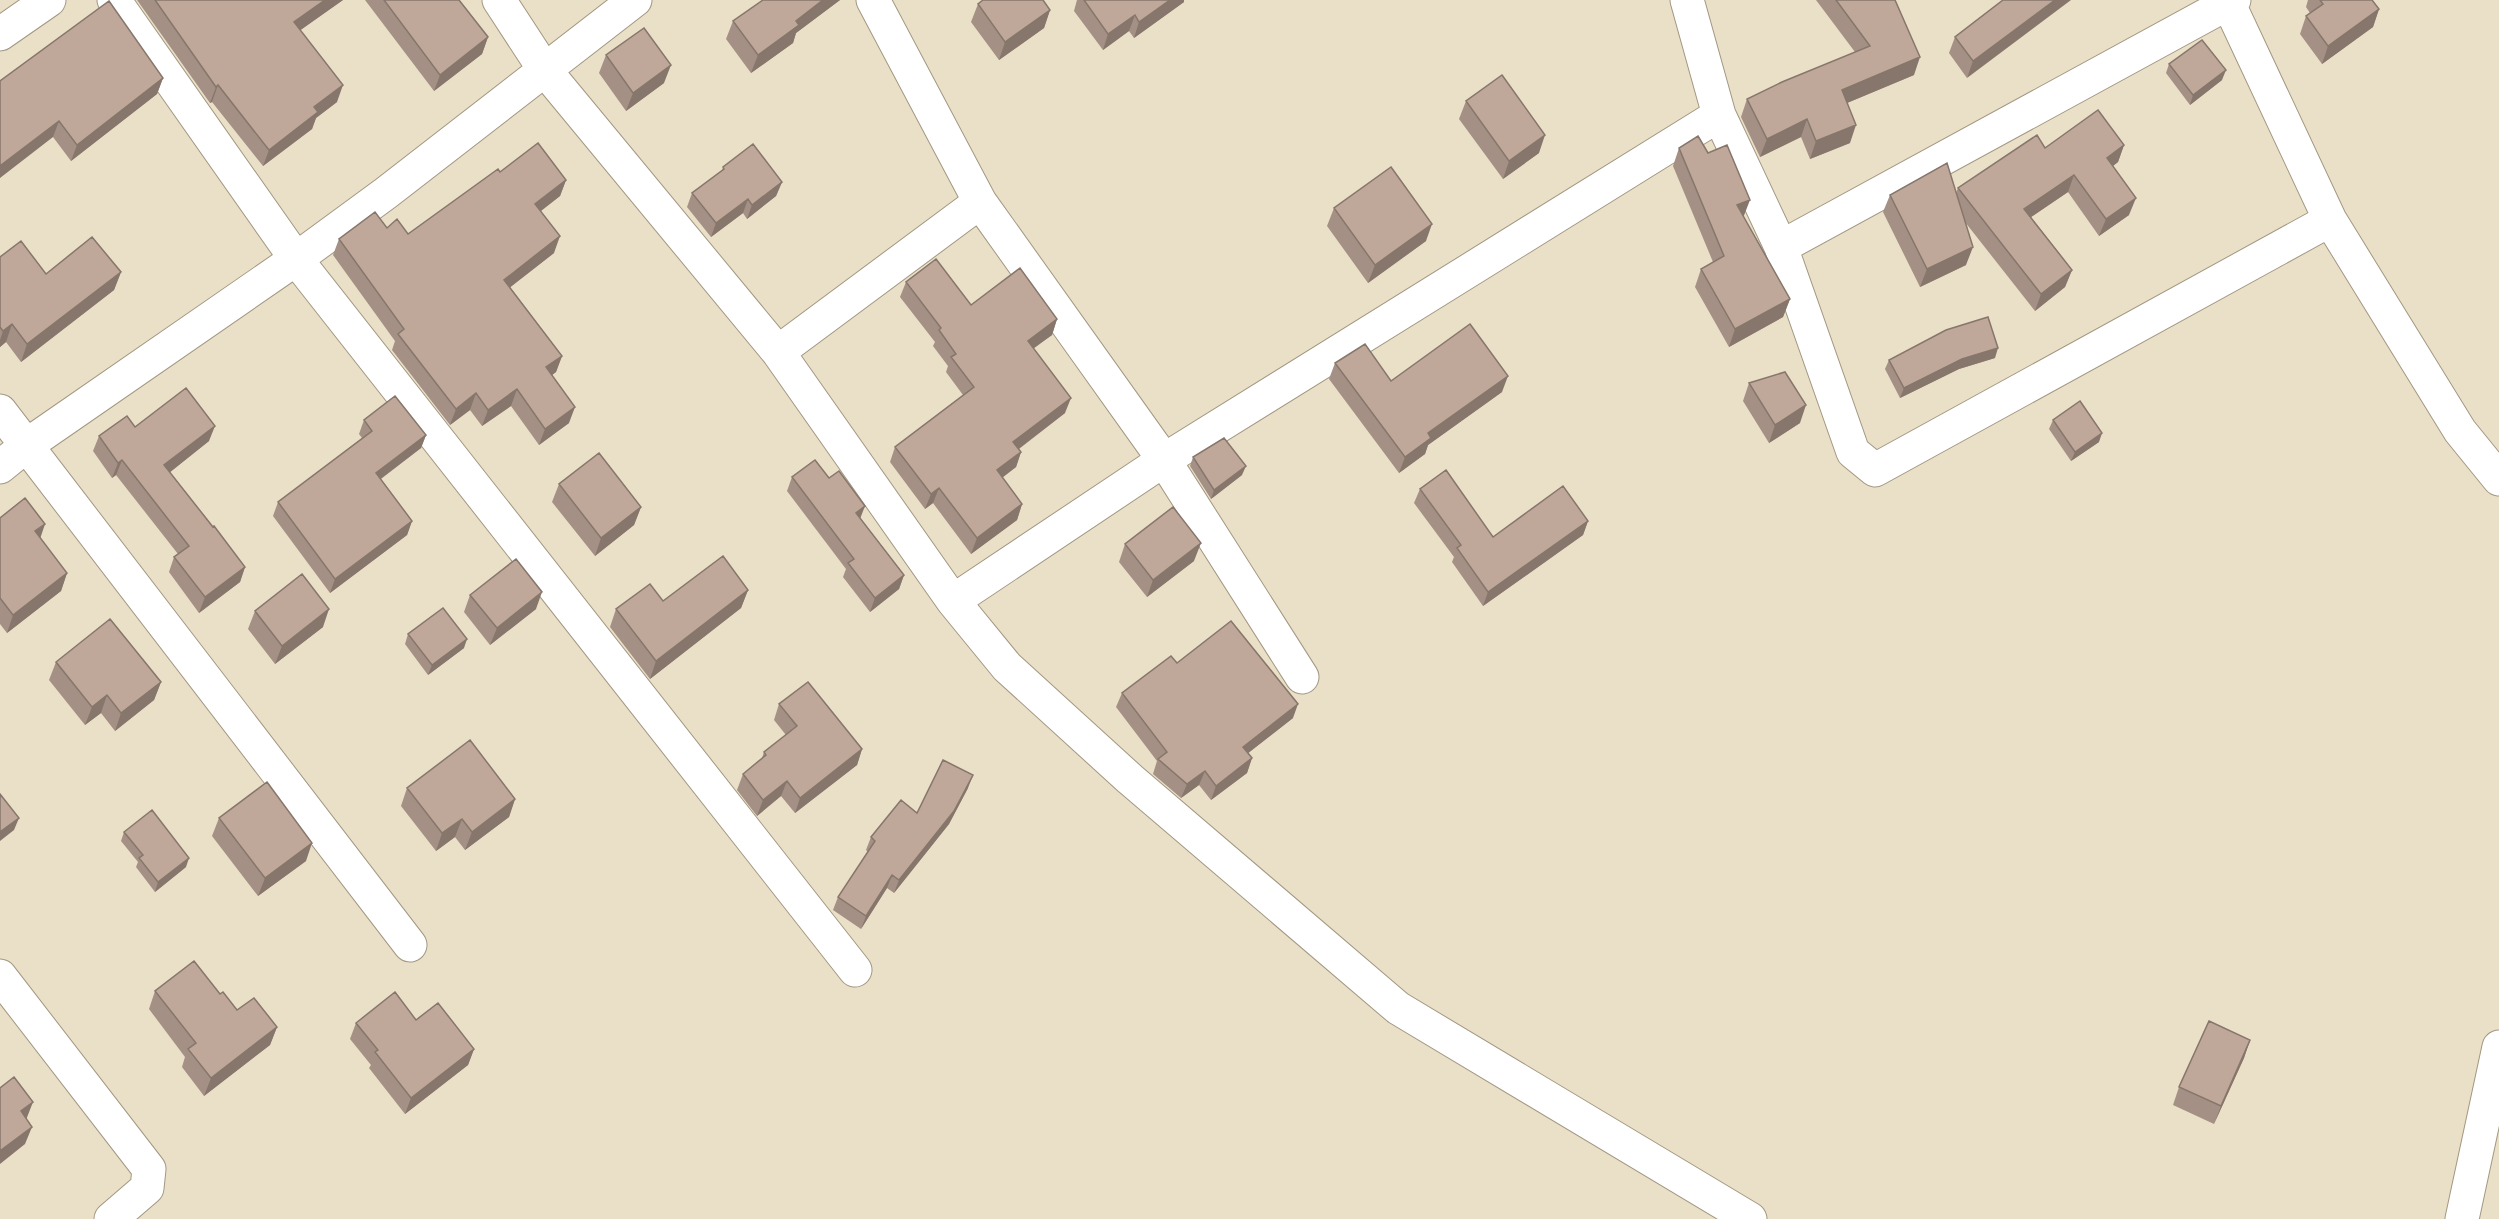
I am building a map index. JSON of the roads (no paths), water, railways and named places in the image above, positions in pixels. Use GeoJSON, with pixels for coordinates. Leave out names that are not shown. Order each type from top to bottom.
{"type":"FeatureCollection","features":[{"type":"Feature","properties":{"kind":"street"},"geometry":{"type":"LineString","coordinates":[[0,34],[49,0]]}},
{"type":"Feature","properties":{"kind":"street"},"geometry":{"type":"LineString","coordinates":[[114,0],[296,259],[855,970]]}},
{"type":"Feature","properties":{"kind":"street"},"geometry":{"type":"LineString","coordinates":[[500,0],[543,69],[778,352],[953,601],[1006,667],[1130,779],[1398,1008],[1750,1219]]}},
{"type":"Feature","properties":{"kind":"street"},"geometry":{"type":"LineString","coordinates":[[0,467],[27,445],[296,259],[386,193],[543,69],[635,0]]}},
{"type":"Feature","properties":{"kind":"street"},"geometry":{"type":"LineString","coordinates":[[873,0],[980,202],[1164,460],[1302,677]]}},
{"type":"Feature","properties":{"kind":"street"},"geometry":{"type":"LineString","coordinates":[[1687,0],[1719,115],[1781,247],[1853,452],[1875,470],[2330,220]]}},
{"type":"Feature","properties":{"kind":"street"},"geometry":{"type":"LineString","coordinates":[[1781,247],[2230,1],[2330,220],[2460,431],[2499,479]]}},
{"type":"Feature","properties":{"kind":"street"},"geometry":{"type":"LineString","coordinates":[[953,601],[1164,460],[1719,115]]}},
{"type":"Feature","properties":{"kind":"street"},"geometry":{"type":"LineString","coordinates":[[778,352],[980,202]]}},
{"type":"Feature","properties":{"kind":"street"},"geometry":{"type":"LineString","coordinates":[[0,411],[410,945]]}},
{"type":"Feature","properties":{"kind":"street"},"geometry":{"type":"LineString","coordinates":[[0,976],[149,1169],[147,1188],[111,1219]]}},
{"type":"Feature","properties":{"kind":"street"},"geometry":{"type":"LineString","coordinates":[[2462,1219],[2499,1047]]}}]}
